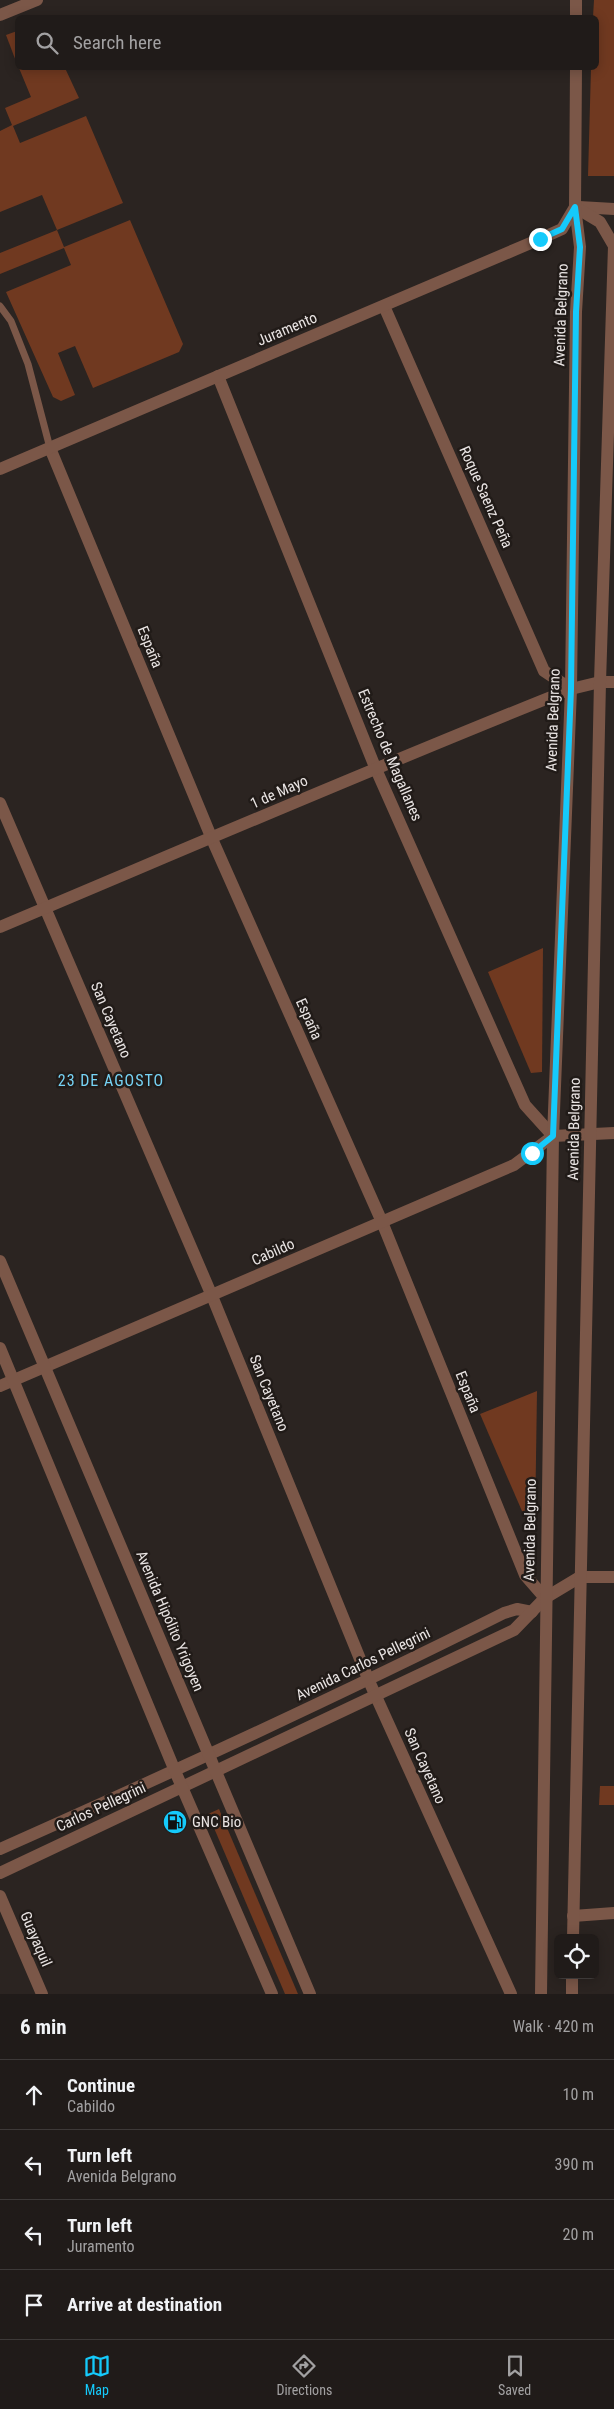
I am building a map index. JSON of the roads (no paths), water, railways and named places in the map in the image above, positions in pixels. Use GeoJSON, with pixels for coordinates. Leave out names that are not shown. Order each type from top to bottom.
{"type":"FeatureCollection","features":[{"type":"Feature","properties":{"kind":"street"},"geometry":{"type":"LineString","coordinates":[[0,16],[36,0]]}},
{"type":"Feature","properties":{"kind":"street"},"geometry":{"type":"LineString","coordinates":[[576,0],[576,15]]}},
{"type":"Feature","properties":{"kind":"street"},"geometry":{"type":"LineString","coordinates":[[576,70],[575,207],[614,209]]}},
{"type":"Feature","properties":{"kind":"street","name":"Juramento"},"geometry":{"type":"LineString","coordinates":[[0,469],[562,229],[575,207]]}},
{"type":"Feature","properties":{"kind":"street","name":"Avenida Belgrano"},"geometry":{"type":"LineString","coordinates":[[572,1934],[600,682],[614,246],[600,222],[575,207]]}},
{"type":"Feature","properties":{"kind":"street","name":"Avenida Belgrano"},"geometry":{"type":"LineString","coordinates":[[541,1994],[545,1598],[553,1136],[571,689],[576,312],[580,247],[575,207]]}},
{"type":"Feature","properties":{"kind":"street","name":"Roque Saenz Peña"},"geometry":{"type":"LineString","coordinates":[[384,306],[544,671],[571,689]]}},
{"type":"Feature","properties":{"kind":"street","name":"Estrecho de Magallanes"},"geometry":{"type":"LineString","coordinates":[[218,376],[375,767],[525,1105],[553,1136]]}},
{"type":"Feature","properties":{"kind":"street","name":"España"},"geometry":{"type":"LineString","coordinates":[[50,448],[212,839],[382,1222],[525,1575],[545,1598]]}},
{"type":"Feature","properties":{"kind":"street","name":"1 de Mayo"},"geometry":{"type":"LineString","coordinates":[[0,926],[212,839],[375,767],[571,689],[600,682],[614,682]]}},
{"type":"Feature","properties":{"kind":"street","name":"San Cayetano"},"geometry":{"type":"LineString","coordinates":[[0,803],[212,1296],[369,1681],[511,1994]]}},
{"type":"Feature","properties":{"kind":"street"},"geometry":{"type":"LineString","coordinates":[[553,1136],[614,1133]]}},
{"type":"Feature","properties":{"kind":"street","name":"Cabildo"},"geometry":{"type":"LineString","coordinates":[[0,1386],[514,1165],[553,1136]]}},
{"type":"Feature","properties":{"kind":"street","name":"Avenida Hipólito Yrigoyen"},"geometry":{"type":"LineString","coordinates":[[0,1261],[310,1994]]}},
{"type":"Feature","properties":{"kind":"street"},"geometry":{"type":"LineString","coordinates":[[0,1348],[175,1771],[272,1994]]}},
{"type":"Feature","properties":{"kind":"street"},"geometry":{"type":"LineString","coordinates":[[216,1772],[514,1630],[545,1598],[580,1577],[614,1578]]}},
{"type":"Feature","properties":{"kind":"street","name":"Avenida Carlos Pellegrini"},"geometry":{"type":"LineString","coordinates":[[209,1755],[369,1681],[504,1614],[517,1610],[532,1612]]}},
{"type":"Feature","properties":{"kind":"street","name":"Carlos Pellegrini"},"geometry":{"type":"LineString","coordinates":[[0,1849],[209,1755]]}},
{"type":"Feature","properties":{"kind":"street","name":"Carlos Pellegrini"},"geometry":{"type":"LineString","coordinates":[[0,1873],[216,1772]]}},
{"type":"Feature","properties":{"kind":"street","name":"Guayaquil"},"geometry":{"type":"LineString","coordinates":[[0,1896],[42,1994]]}},
{"type":"Feature","properties":{"kind":"street"},"geometry":{"type":"LineString","coordinates":[[573,1916],[614,1913]]}},
{"type":"Feature","properties":{"kind":"street"},"geometry":{"type":"LineString","coordinates":[[572,1979],[572,1994]]}},
{"type":"Feature","properties":{"kind":"lane"},"geometry":{"type":"LineString","coordinates":[[0,306],[11,321],[28,364],[50,448]]}},
{"type":"Feature","properties":{"kind":"place","name":"GNC Bio"},"geometry":{"type":"Point","coordinates":[175,1822]}},
{"type":"Feature","properties":{"kind":"district","name":"23 DE AGOSTO"},"geometry":{"type":"Point","coordinates":[111,1080]}}]}
